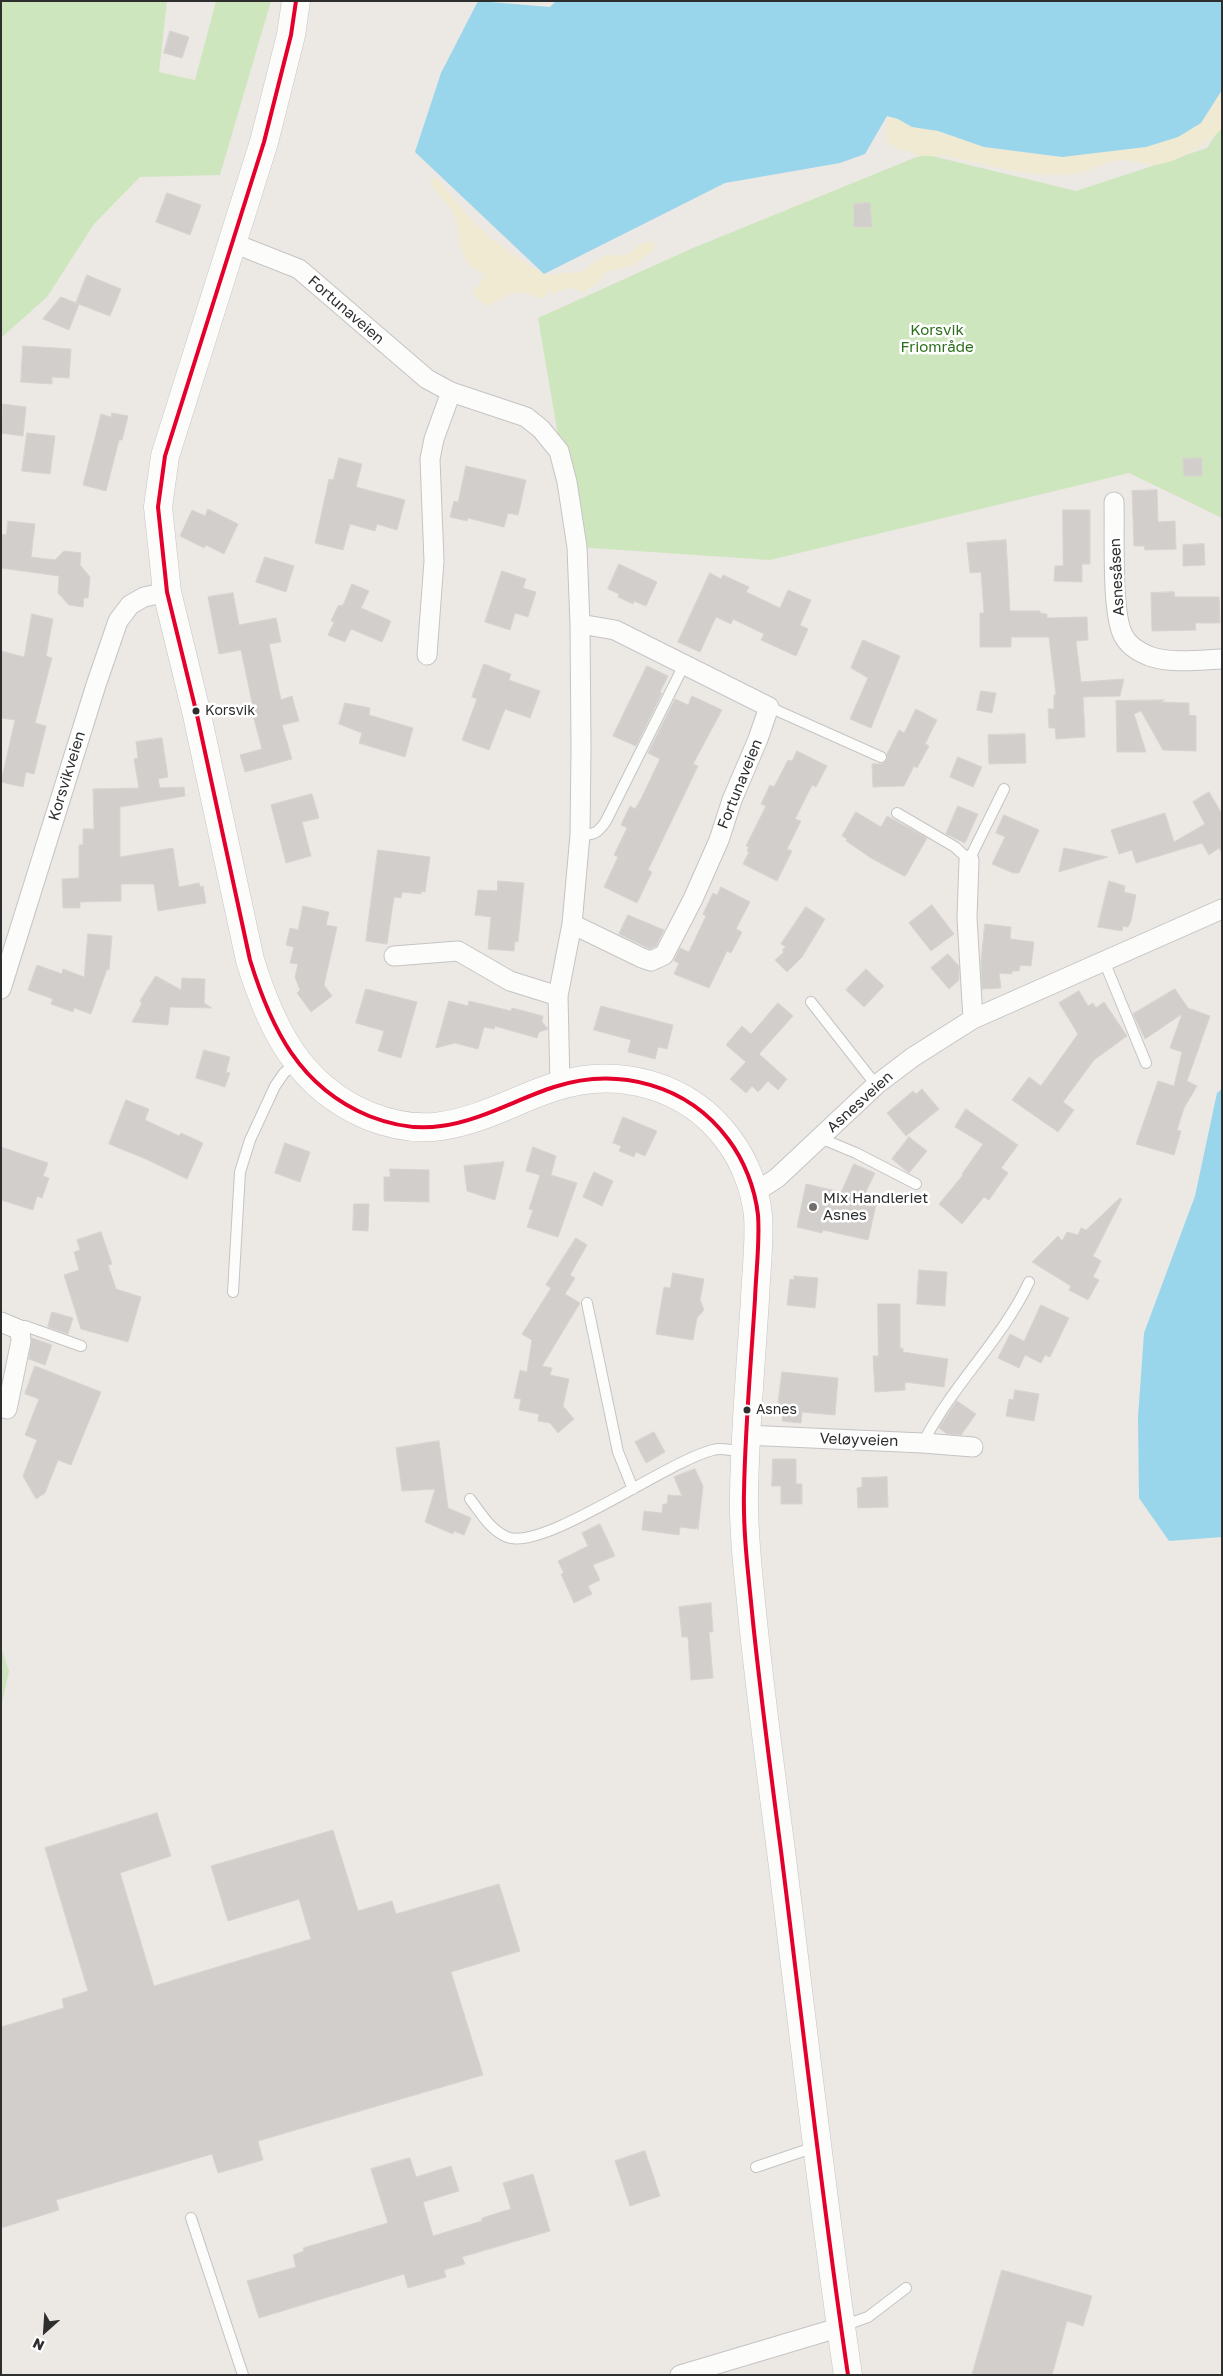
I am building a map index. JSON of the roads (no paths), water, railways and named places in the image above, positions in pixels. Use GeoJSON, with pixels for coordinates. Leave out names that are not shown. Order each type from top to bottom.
{"type":"FeatureCollection","features":[{"type":"Feature","properties":{"kind":"main road"},"geometry":{"type":"LineString","coordinates":[[296,1],[291,35],[264,142],[165,456],[158,508],[167,592],[201,734],[250,960],[262,999],[284,1044],[297,1062],[318,1085],[340,1102],[390,1124],[416,1128],[444,1126],[560,1085],[594,1079],[627,1078],[657,1085],[690,1103],[713,1120],[732,1144],[746,1170],[754,1193],[758,1217],[744,1444],[746,1553],[759,1679],[848,2375]]}},
{"type":"Feature","properties":{"kind":"street","name":"Fortunaveien"},"geometry":{"type":"LineString","coordinates":[[233,243],[299,269],[427,379],[450,392],[526,417],[541,429],[559,451],[568,482],[576,540],[580,624],[580,835],[572,924],[558,996],[560,1085]]}},
{"type":"Feature","properties":{"kind":"street"},"geometry":{"type":"LineString","coordinates":[[427,655],[434,561],[430,459],[434,439],[450,392]]}},
{"type":"Feature","properties":{"kind":"street","name":"Asnesåsen"},"geometry":{"type":"LineString","coordinates":[[1114,502],[1117,617],[1123,636],[1135,649],[1151,657],[1181,661],[1222,659]]}},
{"type":"Feature","properties":{"kind":"street","name":"Korsvikveien"},"geometry":{"type":"LineString","coordinates":[[1,989],[96,685],[118,621],[130,606],[144,597],[167,592]]}},
{"type":"Feature","properties":{"kind":"street"},"geometry":{"type":"LineString","coordinates":[[580,624],[615,630],[769,707]]}},
{"type":"Feature","properties":{"kind":"street","name":"Fortunaveien"},"geometry":{"type":"LineString","coordinates":[[572,924],[642,958],[651,961],[664,955],[693,899],[719,840],[732,800],[758,739],[769,707]]}},
{"type":"Feature","properties":{"kind":"street"},"geometry":{"type":"LineString","coordinates":[[969,860],[967,918],[973,1019]]}},
{"type":"Feature","properties":{"kind":"street","name":"Asnesveien"},"geometry":{"type":"LineString","coordinates":[[754,1193],[777,1178],[876,1086],[913,1057],[973,1019],[1222,909]]}},
{"type":"Feature","properties":{"kind":"street"},"geometry":{"type":"LineString","coordinates":[[394,956],[458,951],[510,981],[558,996]]}},
{"type":"Feature","properties":{"kind":"street"},"geometry":{"type":"LineString","coordinates":[[1,1322],[20,1330],[21,1341],[8,1409]]}},
{"type":"Feature","properties":{"kind":"street","name":"Veløyveien"},"geometry":{"type":"LineString","coordinates":[[744,1444],[923,1443],[973,1447]]}},
{"type":"Feature","properties":{"kind":"street"},"geometry":{"type":"LineString","coordinates":[[680,2375],[841,2327]]}},
{"type":"Feature","properties":{"kind":"lane"},"geometry":{"type":"LineString","coordinates":[[580,835],[593,835],[598,832],[606,821],[676,682],[683,663]]}},
{"type":"Feature","properties":{"kind":"lane"},"geometry":{"type":"LineString","coordinates":[[769,707],[881,757]]}},
{"type":"Feature","properties":{"kind":"lane"},"geometry":{"type":"LineString","coordinates":[[897,813],[954,847],[969,860],[1004,789]]}},
{"type":"Feature","properties":{"kind":"lane"},"geometry":{"type":"LineString","coordinates":[[1104,962],[1146,1064]]}},
{"type":"Feature","properties":{"kind":"lane"},"geometry":{"type":"LineString","coordinates":[[811,1002],[876,1086]]}},
{"type":"Feature","properties":{"kind":"lane"},"geometry":{"type":"LineString","coordinates":[[233,1292],[240,1172],[250,1140],[275,1086],[284,1073],[297,1062]]}},
{"type":"Feature","properties":{"kind":"lane"},"geometry":{"type":"LineString","coordinates":[[820,1138],[856,1153],[916,1184]]}},
{"type":"Feature","properties":{"kind":"lane"},"geometry":{"type":"LineString","coordinates":[[923,1443],[936,1417],[995,1336],[1023,1295],[1029,1282]]}},
{"type":"Feature","properties":{"kind":"lane"},"geometry":{"type":"LineString","coordinates":[[587,1303],[618,1452],[632,1489]]}},
{"type":"Feature","properties":{"kind":"lane"},"geometry":{"type":"LineString","coordinates":[[20,1330],[25,1326],[81,1346]]}},
{"type":"Feature","properties":{"kind":"lane"},"geometry":{"type":"LineString","coordinates":[[470,1499],[493,1528],[509,1538],[532,1537],[567,1523],[714,1449],[744,1444]]}},
{"type":"Feature","properties":{"kind":"lane"},"geometry":{"type":"LineString","coordinates":[[756,2167],[818,2146]]}},
{"type":"Feature","properties":{"kind":"lane"},"geometry":{"type":"LineString","coordinates":[[191,2218],[244,2375]]}},
{"type":"Feature","properties":{"kind":"lane"},"geometry":{"type":"LineString","coordinates":[[841,2327],[868,2317],[906,2288]]}},
{"type":"Feature","properties":{"kind":"water"},"geometry":{"type":"Polygon","coordinates":[[[478,1],[550,7],[556,1],[1222,1],[1222,90],[1201,123],[1178,137],[1146,147],[1062,157],[984,147],[938,131],[912,127],[898,119],[887,116],[865,154],[840,163],[725,183],[544,274],[415,152],[441,73],[478,1]]]}},
{"type":"Feature","properties":{"kind":"water"},"geometry":{"type":"Polygon","coordinates":[[[1222,1089],[1222,1537],[1169,1541],[1139,1498],[1138,1417],[1144,1333],[1195,1196],[1217,1093],[1222,1089]]]}},
{"type":"Feature","properties":{"kind":"place","name":"Korsvik"},"geometry":{"type":"Point","coordinates":[196,711]}},
{"type":"Feature","properties":{"kind":"place","name":"Mix Handleriet Asnes"},"geometry":{"type":"Point","coordinates":[813,1207]}},
{"type":"Feature","properties":{"kind":"place","name":"Asnes"},"geometry":{"type":"Point","coordinates":[747,1410]}},
{"type":"Feature","properties":{"kind":"park label","name":"Korsvik Friområde"},"geometry":{"type":"Point","coordinates":[937,338]}}]}
